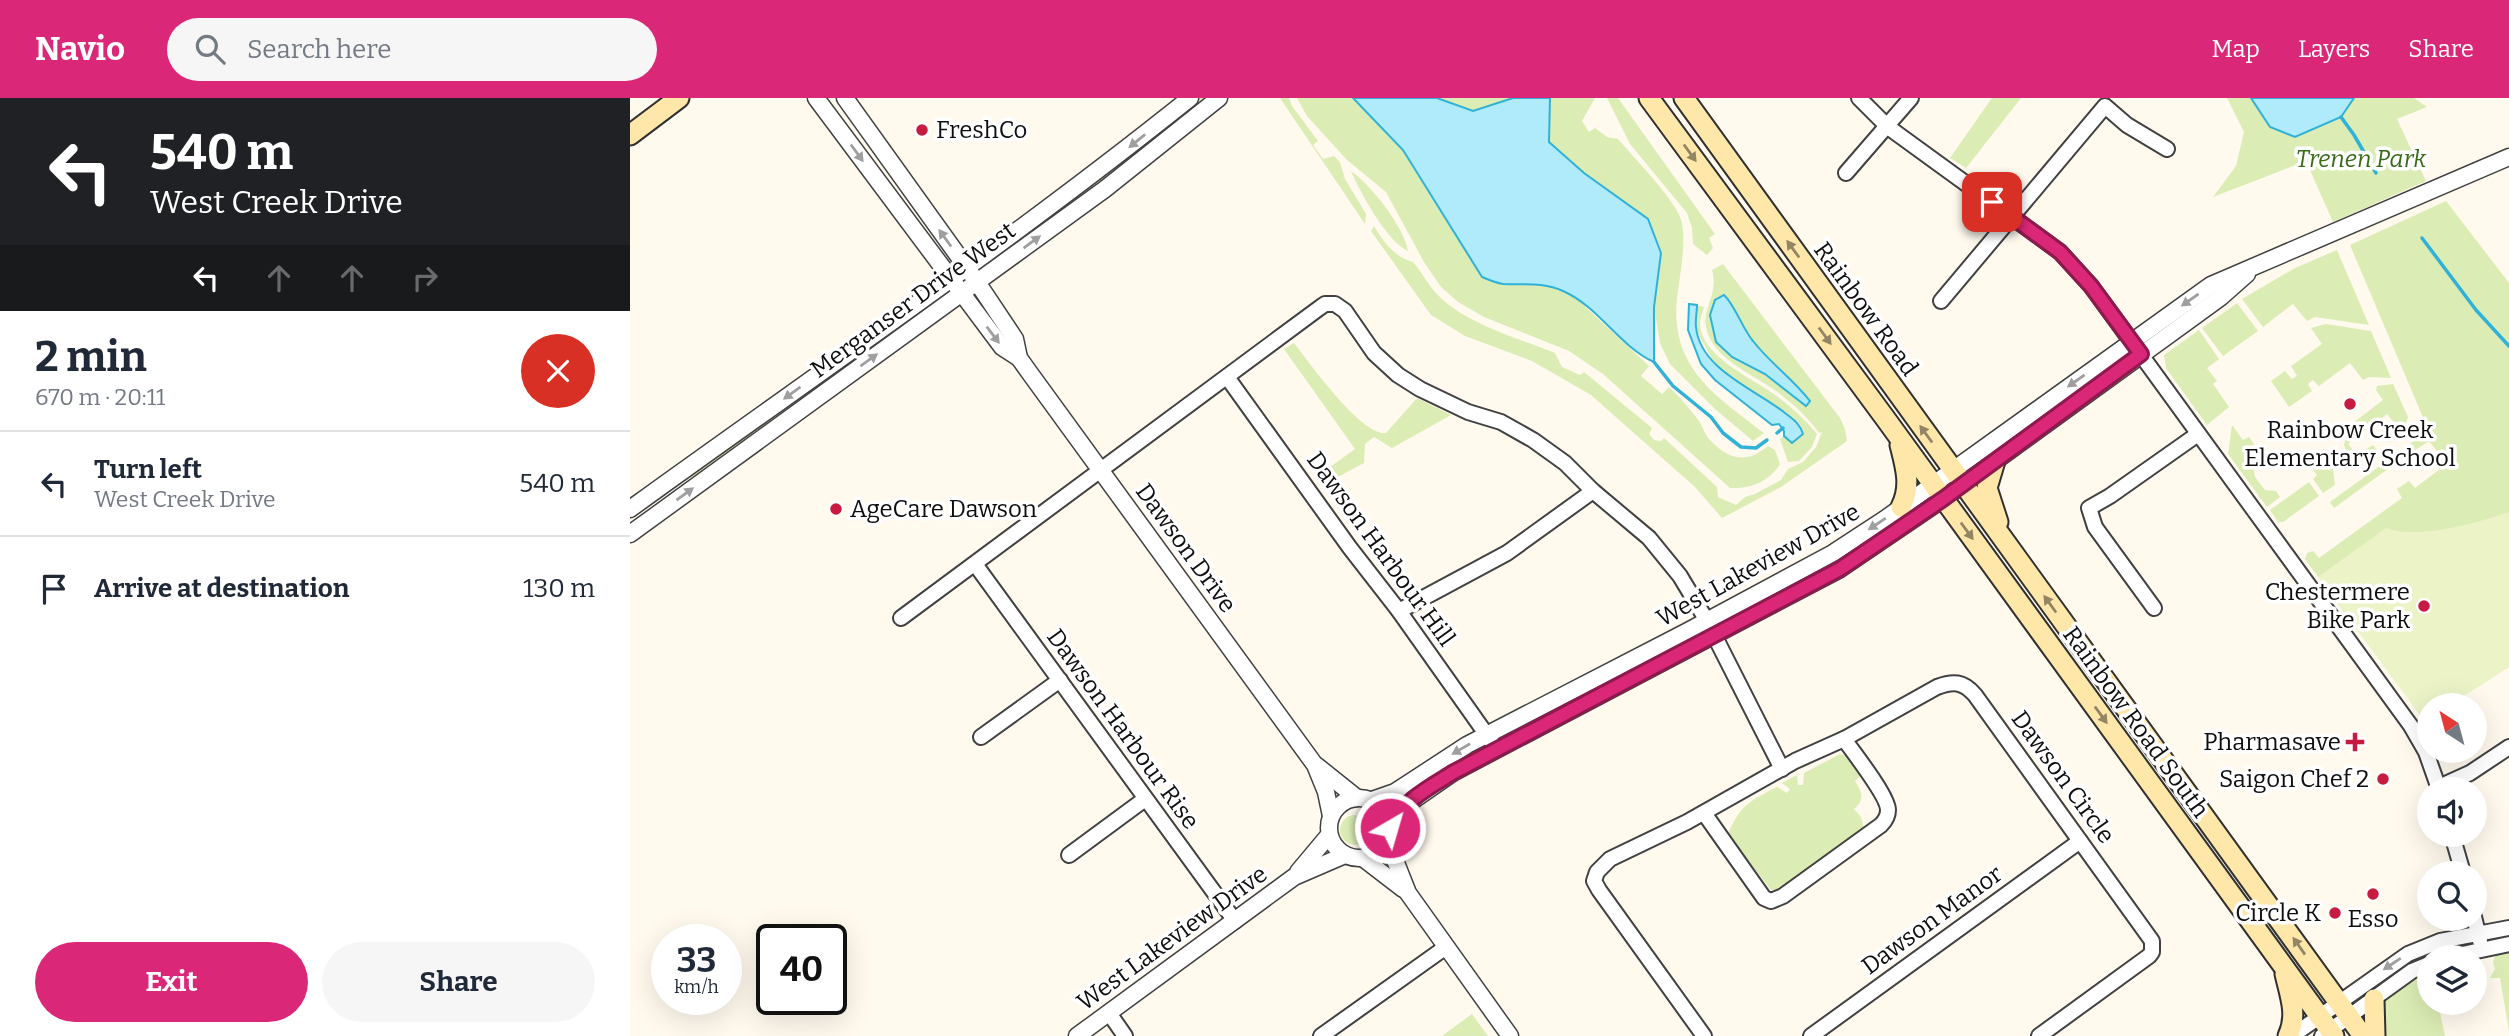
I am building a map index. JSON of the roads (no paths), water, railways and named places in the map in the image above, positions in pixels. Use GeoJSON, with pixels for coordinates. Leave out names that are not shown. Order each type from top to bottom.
{"type":"FeatureCollection","features":[{"type":"Feature","properties":{"kind":"main road"},"geometry":{"type":"LineString","coordinates":[[630,135],[674,103],[686,98]]}},
{"type":"Feature","properties":{"kind":"main road","name":"Rainbow Road"},"geometry":{"type":"LineString","coordinates":[[1649,98],[1898,437]]}},
{"type":"Feature","properties":{"kind":"main road","name":"Rainbow Road"},"geometry":{"type":"LineString","coordinates":[[1684,98],[2009,548]]}},
{"type":"Feature","properties":{"kind":"main road"},"geometry":{"type":"LineString","coordinates":[[1898,437],[1907,478],[1906,494],[1901,506]]}},
{"type":"Feature","properties":{"kind":"main road","name":"Rainbow Road South"},"geometry":{"type":"LineString","coordinates":[[1898,437],[2284,966],[2332,1022],[2363,1036]]}},
{"type":"Feature","properties":{"kind":"main road"},"geometry":{"type":"LineString","coordinates":[[1995,461],[1987,488],[1991,506],[2009,548]]}},
{"type":"Feature","properties":{"kind":"main road","name":"Rainbow Road South"},"geometry":{"type":"LineString","coordinates":[[2009,548],[2332,1022]]}},
{"type":"Feature","properties":{"kind":"main road"},"geometry":{"type":"LineString","coordinates":[[2284,966],[2293,1013],[2290,1036]]}},
{"type":"Feature","properties":{"kind":"main road"},"geometry":{"type":"LineString","coordinates":[[2374,999],[2375,1036]]}},
{"type":"Feature","properties":{"kind":"street","name":"Dawson Drive"},"geometry":{"type":"LineString","coordinates":[[817,98],[1002,347],[1019,358],[1315,765],[1326,792],[1331,816]]}},
{"type":"Feature","properties":{"kind":"street","name":"Dawson Drive"},"geometry":{"type":"LineString","coordinates":[[845,98],[977,282],[1015,339],[1019,358]]}},
{"type":"Feature","properties":{"kind":"street","name":"Merganser Drive West"},"geometry":{"type":"LineString","coordinates":[[630,509],[951,280],[1190,98]]}},
{"type":"Feature","properties":{"kind":"street","name":"Merganser Drive West"},"geometry":{"type":"LineString","coordinates":[[630,534],[1105,189],[1219,98]]}},
{"type":"Feature","properties":{"kind":"street"},"geometry":{"type":"LineString","coordinates":[[1859,98],[1888,127],[2060,252],[2091,286],[2411,726],[2426,752],[2435,777]]}},
{"type":"Feature","properties":{"kind":"street"},"geometry":{"type":"LineString","coordinates":[[1846,173],[1911,98]]}},
{"type":"Feature","properties":{"kind":"street"},"geometry":{"type":"LineString","coordinates":[[1941,301],[2105,106],[2127,125],[2167,149]]}},
{"type":"Feature","properties":{"kind":"street","name":"West Lakeview Drive"},"geometry":{"type":"LineString","coordinates":[[1365,799],[1395,792],[1447,757],[1492,741],[1710,628],[1840,569],[1957,477],[2136,348],[2221,297],[2251,270],[2507,162]]}},
{"type":"Feature","properties":{"kind":"street"},"geometry":{"type":"LineString","coordinates":[[886,192],[903,180]]}},
{"type":"Feature","properties":{"kind":"street"},"geometry":{"type":"LineString","coordinates":[[901,618],[1325,304],[1335,304],[1345,311],[1374,353],[1398,375],[1441,401],[1501,422],[1533,440],[1565,463],[1664,554],[1710,628],[1782,769]]}},
{"type":"Feature","properties":{"kind":"street","name":"West Lakeview Drive"},"geometry":{"type":"LineString","coordinates":[[1957,477],[1995,461],[2136,348]]}},
{"type":"Feature","properties":{"kind":"street","name":"Dawson Harbour Hill"},"geometry":{"type":"LineString","coordinates":[[1227,377],[1492,741]]}},
{"type":"Feature","properties":{"kind":"street"},"geometry":{"type":"LineString","coordinates":[[2154,608],[2095,527],[2089,508],[2198,434]]}},
{"type":"Feature","properties":{"kind":"street"},"geometry":{"type":"LineString","coordinates":[[1399,611],[1507,553],[1593,491]]}},
{"type":"Feature","properties":{"kind":"street","name":"West Lakeview Drive"},"geometry":{"type":"LineString","coordinates":[[1710,628],[1833,553],[1901,506],[1938,491]]}},
{"type":"Feature","properties":{"kind":"street","name":"Dawson Harbour Rise"},"geometry":{"type":"LineString","coordinates":[[975,564],[1234,921]]}},
{"type":"Feature","properties":{"kind":"street"},"geometry":{"type":"LineString","coordinates":[[981,737],[1060,680]]}},
{"type":"Feature","properties":{"kind":"street","name":"Dawson Circle"},"geometry":{"type":"LineString","coordinates":[[1704,1036],[1599,890],[1594,881],[1597,872],[1610,859],[1704,813],[1937,687],[1959,682],[1975,695],[2152,941],[2152,952],[2044,1034]]}},
{"type":"Feature","properties":{"kind":"street"},"geometry":{"type":"LineString","coordinates":[[1704,813],[1764,898],[1771,901],[1783,896],[1881,825],[1886,818],[1888,808],[1883,796],[1844,739]]}},
{"type":"Feature","properties":{"kind":"street","name":"West Lakeview Drive"},"geometry":{"type":"LineString","coordinates":[[1389,834],[1396,815],[1405,805],[1454,772],[1492,741]]}},
{"type":"Feature","properties":{"kind":"street"},"geometry":{"type":"LineString","coordinates":[[2462,777],[2509,747]]}},
{"type":"Feature","properties":{"kind":"street","name":"Dawson Drive"},"geometry":{"type":"LineString","coordinates":[[1315,765],[1365,799]]}},
{"type":"Feature","properties":{"kind":"street"},"geometry":{"type":"LineString","coordinates":[[1069,855],[1146,799]]}},
{"type":"Feature","properties":{"kind":"street"},"geometry":{"type":"LineString","coordinates":[[1408,893],[1389,834],[1385,812],[1365,799],[1341,803],[1331,816],[1329,835],[1332,843],[1345,855],[1364,859],[1408,893],[1510,1036]]}},
{"type":"Feature","properties":{"kind":"street"},"geometry":{"type":"LineString","coordinates":[[1364,859],[1379,852],[1389,834]]}},
{"type":"Feature","properties":{"kind":"street","name":"West Lakeview Drive"},"geometry":{"type":"LineString","coordinates":[[1294,877],[1329,835]]}},
{"type":"Feature","properties":{"kind":"street","name":"Dawson Manor"},"geometry":{"type":"LineString","coordinates":[[1811,1036],[2080,841]]}},
{"type":"Feature","properties":{"kind":"street","name":"West Lakeview Drive"},"geometry":{"type":"LineString","coordinates":[[1077,1036],[1294,877],[1345,855]]}},
{"type":"Feature","properties":{"kind":"street"},"geometry":{"type":"LineString","coordinates":[[2332,1022],[2407,954],[2440,941],[2509,928]]}},
{"type":"Feature","properties":{"kind":"street"},"geometry":{"type":"LineString","coordinates":[[2479,933],[2481,945]]}},
{"type":"Feature","properties":{"kind":"street"},"geometry":{"type":"LineString","coordinates":[[2487,948],[2509,944]]}},
{"type":"Feature","properties":{"kind":"street"},"geometry":{"type":"LineString","coordinates":[[1321,1036],[1446,947]]}},
{"type":"Feature","properties":{"kind":"street"},"geometry":{"type":"LineString","coordinates":[[2290,1036],[2332,1022],[2374,999],[2417,969]]}},
{"type":"Feature","properties":{"kind":"street"},"geometry":{"type":"LineString","coordinates":[[1108,1013],[1125,1036]]}},
{"type":"Feature","properties":{"kind":"water"},"geometry":{"type":"Polygon","coordinates":[[[1353,98],[1437,98],[1473,111],[1513,98],[1550,98],[1549,142],[1584,173],[1648,219],[1661,253],[1654,307],[1654,362],[1630,346],[1576,298],[1563,291],[1541,285],[1503,284],[1482,277],[1403,150],[1353,98]]]}},
{"type":"Feature","properties":{"kind":"water"},"geometry":{"type":"Polygon","coordinates":[[[2251,98],[2354,98],[2341,117],[2295,137],[2270,127],[2251,98]]]}},
{"type":"Feature","properties":{"kind":"water"},"geometry":{"type":"Polygon","coordinates":[[[1724,295],[1753,341],[1810,401],[1806,406],[1765,374],[1732,357],[1716,342],[1710,315],[1715,300],[1724,295]]]}},
{"type":"Feature","properties":{"kind":"water"},"geometry":{"type":"Polygon","coordinates":[[[1689,304],[1697,305],[1696,327],[1700,342],[1708,355],[1732,378],[1773,404],[1798,425],[1803,434],[1792,443],[1784,436],[1779,424],[1772,425],[1715,380],[1701,364],[1688,330],[1689,304]]]}},
{"type":"Feature","properties":{"kind":"waterway"},"geometry":{"type":"LineString","coordinates":[[2341,117],[2376,173]]}},
{"type":"Feature","properties":{"kind":"waterway"},"geometry":{"type":"LineString","coordinates":[[2422,238],[2476,310],[2509,346]]}},
{"type":"Feature","properties":{"kind":"waterway"},"geometry":{"type":"LineString","coordinates":[[1654,362],[1673,386],[1711,417],[1723,433],[1741,447],[1756,448],[1767,440]]}},
{"type":"Feature","properties":{"kind":"waterway"},"geometry":{"type":"LineString","coordinates":[[1777,433],[1783,428]]}},
{"type":"Feature","properties":{"kind":"place","name":"FreshCo"},"geometry":{"type":"Point","coordinates":[922,130]}},
{"type":"Feature","properties":{"kind":"place","name":"Rainbow Creek Elementary School"},"geometry":{"type":"Point","coordinates":[2350,404]}},
{"type":"Feature","properties":{"kind":"place","name":"AgeCare Dawson"},"geometry":{"type":"Point","coordinates":[836,509]}},
{"type":"Feature","properties":{"kind":"place","name":"Chestermere Bike Park"},"geometry":{"type":"Point","coordinates":[2424,606]}},
{"type":"Feature","properties":{"kind":"place","name":"Pharmasave"},"geometry":{"type":"Point","coordinates":[2355,742]}},
{"type":"Feature","properties":{"kind":"place","name":"Saigon Chef 2"},"geometry":{"type":"Point","coordinates":[2383,779]}},
{"type":"Feature","properties":{"kind":"place","name":"Esso"},"geometry":{"type":"Point","coordinates":[2373,894]}},
{"type":"Feature","properties":{"kind":"place","name":"Circle K"},"geometry":{"type":"Point","coordinates":[2335,913]}},
{"type":"Feature","properties":{"kind":"park label","name":"Trenen Park"},"geometry":{"type":"Point","coordinates":[2361,159]}}]}
